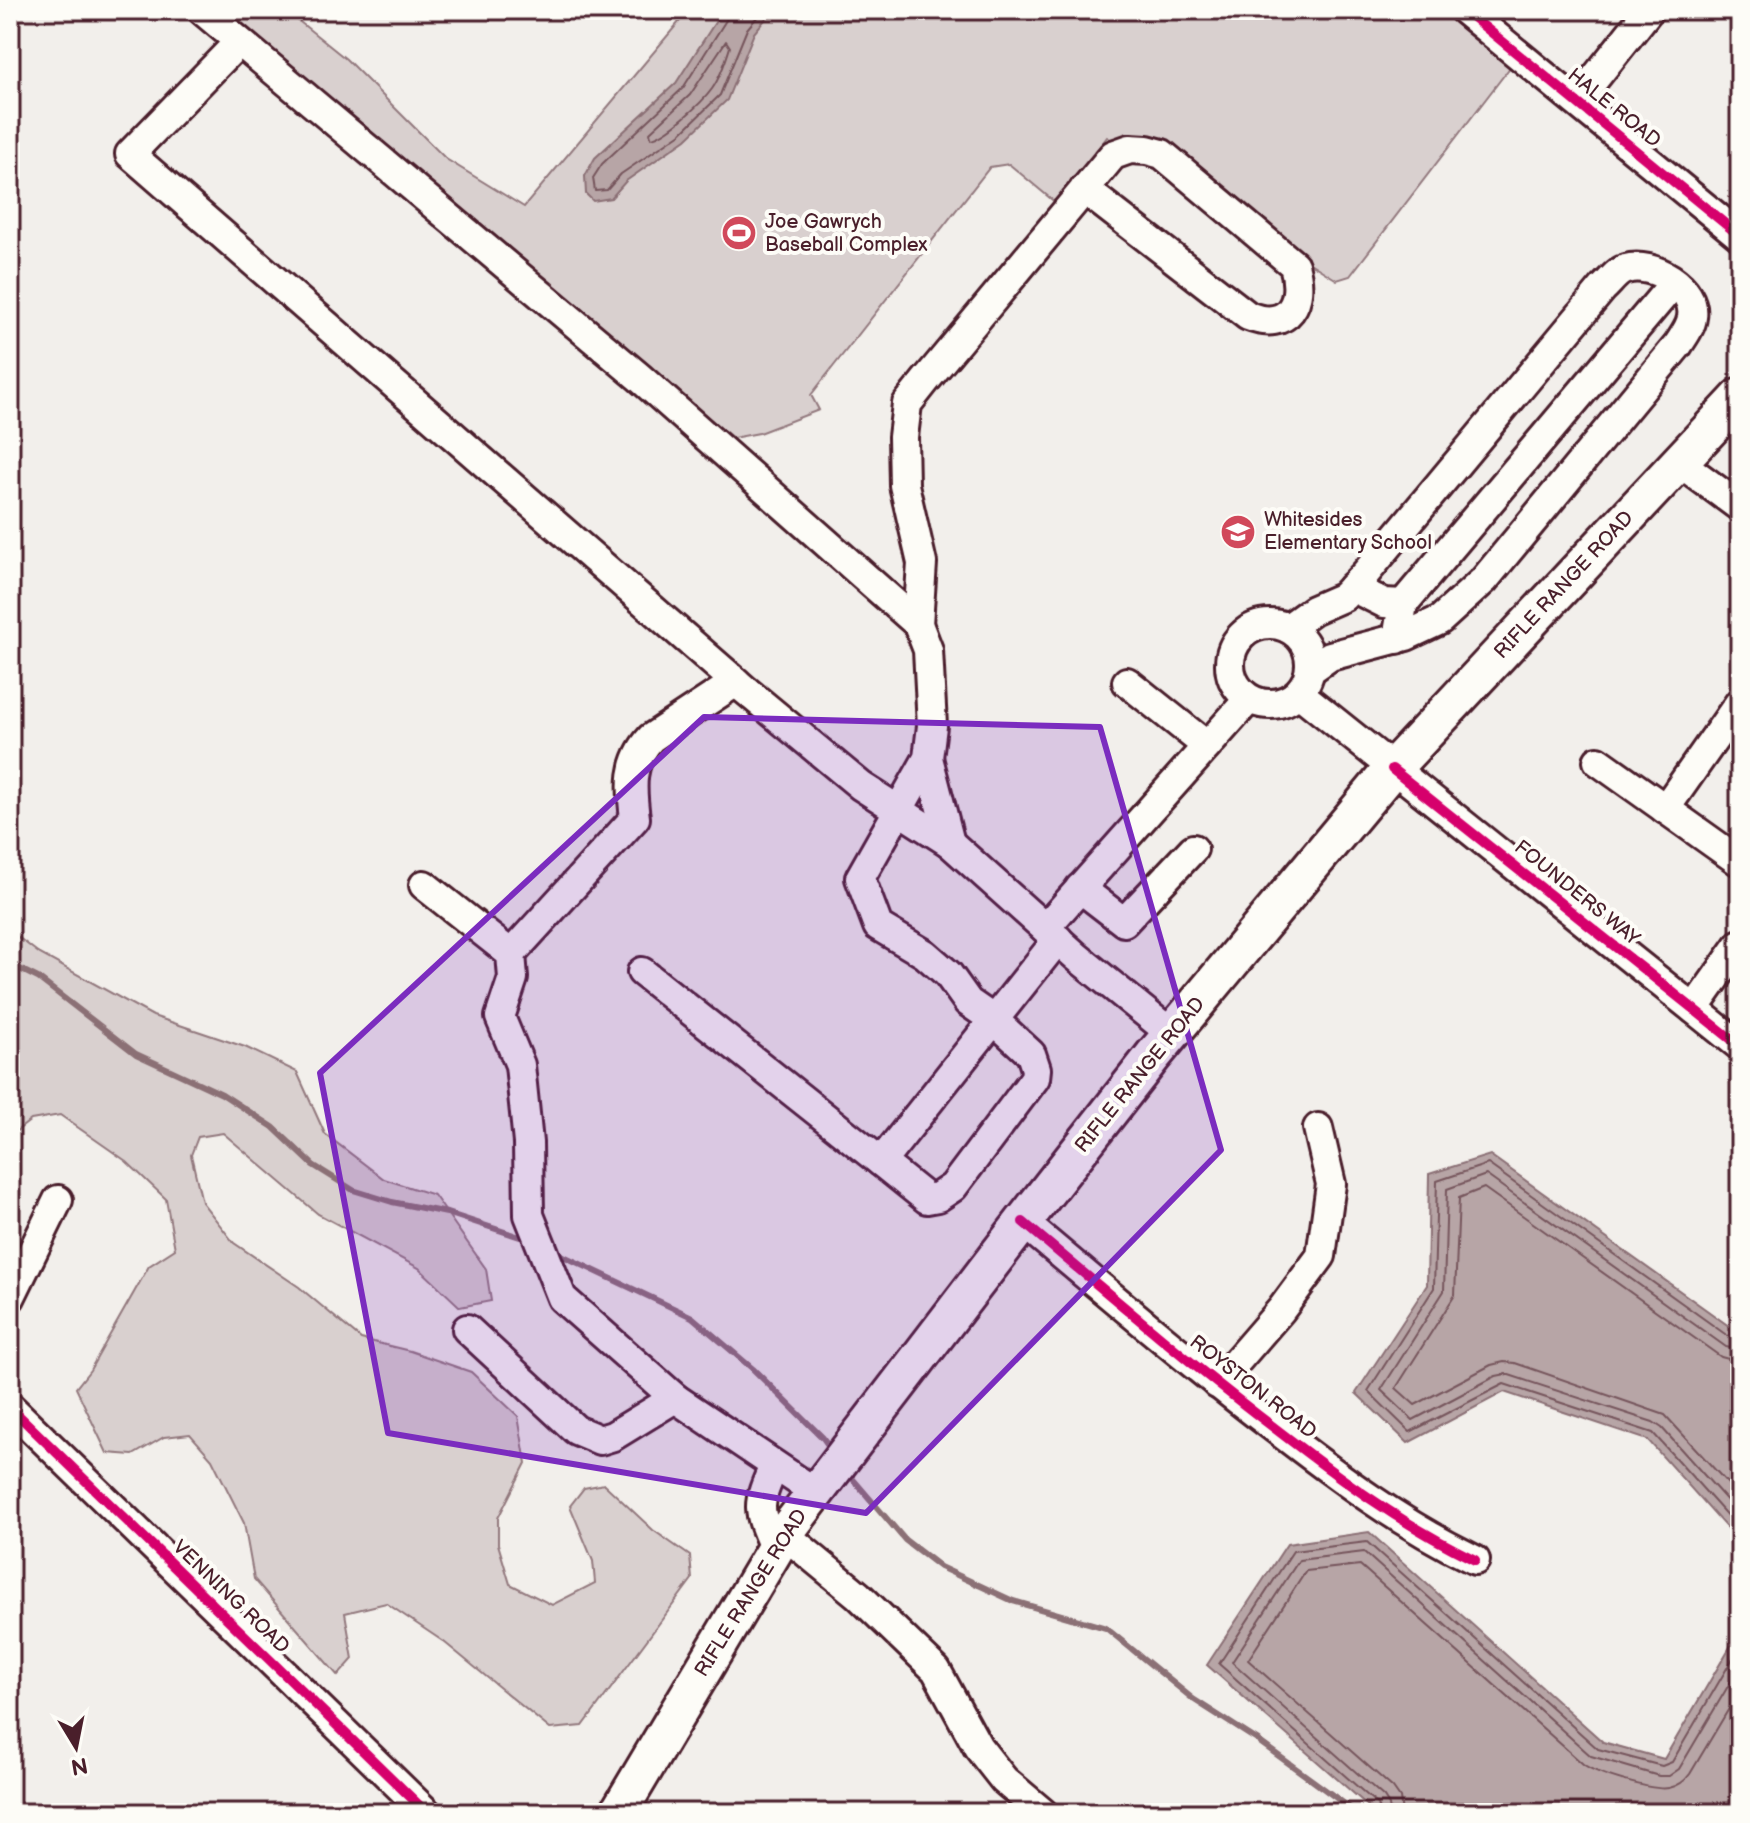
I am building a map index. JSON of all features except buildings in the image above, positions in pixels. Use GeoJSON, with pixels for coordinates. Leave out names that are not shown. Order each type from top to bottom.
{"type":"FeatureCollection","features":[{"type":"Feature","properties":{"kind":"main road","name":"RIFLE RANGE ROAD"},"geometry":{"type":"LineString","coordinates":[[618,1813],[779,1542],[1023,1222],[1172,1034],[1392,769],[1740,397]]}},
{"type":"Feature","properties":{"kind":"street"},"geometry":{"type":"LineString","coordinates":[[202,10],[639,377],[918,624]]}},
{"type":"Feature","properties":{"kind":"street","name":"HALE ROAD"},"geometry":{"type":"LineString","coordinates":[[1464,10],[1740,236]]}},
{"type":"Feature","properties":{"kind":"street"},"geometry":{"type":"LineString","coordinates":[[1577,101],[1649,10]]}},
{"type":"Feature","properties":{"kind":"street"},"geometry":{"type":"LineString","coordinates":[[239,42],[130,154],[736,682],[861,786],[950,843],[1051,934],[1172,1034]]}},
{"type":"Feature","properties":{"kind":"street"},"geometry":{"type":"LineString","coordinates":[[642,972],[927,1199],[938,1197],[953,1187],[1035,1078],[1036,1069],[1031,1054],[994,1020],[968,1002],[948,974],[925,954],[878,926],[860,878],[928,758],[932,726],[928,650],[918,624],[922,563],[904,485],[903,437],[907,404],[1084,189],[1113,155],[1130,149],[1162,154],[1294,265],[1299,295],[1294,307],[1279,320],[1264,322],[1248,316],[1084,189]]}},
{"type":"Feature","properties":{"kind":"street"},"geometry":{"type":"LineString","coordinates":[[1288,628],[1313,610],[1343,597],[1622,269],[1641,266],[1664,275],[1685,291],[1693,309],[1692,320],[1678,345],[1484,580],[1440,620],[1397,639],[1330,656],[1289,700],[1275,705],[1249,699],[1238,690],[1229,664],[1232,650],[1249,630],[1275,624],[1288,628],[1306,645],[1310,657],[1305,681]]}},
{"type":"Feature","properties":{"kind":"street"},"geometry":{"type":"LineString","coordinates":[[1397,639],[1403,604],[1674,283]]}},
{"type":"Feature","properties":{"kind":"street"},"geometry":{"type":"LineString","coordinates":[[1679,462],[1740,507]]}},
{"type":"Feature","properties":{"kind":"street"},"geometry":{"type":"LineString","coordinates":[[1352,587],[1384,603],[1403,604]]}},
{"type":"Feature","properties":{"kind":"street","name":"FOUNDERS WAY"},"geometry":{"type":"LineString","coordinates":[[1305,681],[1392,769],[1740,1046]]}},
{"type":"Feature","properties":{"kind":"street"},"geometry":{"type":"LineString","coordinates":[[511,954],[635,818],[631,782],[639,751],[651,738],[736,682]]}},
{"type":"Feature","properties":{"kind":"street"},"geometry":{"type":"LineString","coordinates":[[1127,682],[1207,746]]}},
{"type":"Feature","properties":{"kind":"street"},"geometry":{"type":"LineString","coordinates":[[881,1162],[994,1020],[1080,888],[1249,699]]}},
{"type":"Feature","properties":{"kind":"street"},"geometry":{"type":"LineString","coordinates":[[1665,809],[1740,702]]}},
{"type":"Feature","properties":{"kind":"street"},"geometry":{"type":"LineString","coordinates":[[928,758],[950,843]]}},
{"type":"Feature","properties":{"kind":"street"},"geometry":{"type":"LineString","coordinates":[[1598,761],[1740,862]]}},
{"type":"Feature","properties":{"kind":"street"},"geometry":{"type":"LineString","coordinates":[[1080,888],[1124,922],[1193,849]]}},
{"type":"Feature","properties":{"kind":"street"},"geometry":{"type":"LineString","coordinates":[[424,885],[511,954],[513,978],[500,1017],[520,1065],[528,1143],[529,1215],[562,1298],[675,1398],[815,1492]]}},
{"type":"Feature","properties":{"kind":"street"},"geometry":{"type":"LineString","coordinates":[[1694,1009],[1740,944]]}},
{"type":"Feature","properties":{"kind":"street"},"geometry":{"type":"LineString","coordinates":[[1217,1384],[1281,1310],[1321,1256],[1331,1184],[1318,1128]]}},
{"type":"Feature","properties":{"kind":"street"},"geometry":{"type":"LineString","coordinates":[[10,1298],[58,1200]]}},
{"type":"Feature","properties":{"kind":"street","name":"ROYSTON ROAD"},"geometry":{"type":"LineString","coordinates":[[1023,1222],[1217,1384],[1359,1493],[1438,1542],[1475,1560]]}},
{"type":"Feature","properties":{"kind":"street"},"geometry":{"type":"LineString","coordinates":[[467,1329],[576,1430],[600,1440],[613,1436],[675,1398]]}},
{"type":"Feature","properties":{"kind":"street","name":"VENNING ROAD"},"geometry":{"type":"LineString","coordinates":[[10,1407],[427,1813]]}},
{"type":"Feature","properties":{"kind":"street"},"geometry":{"type":"LineString","coordinates":[[774,1466],[759,1499],[762,1521],[779,1542],[858,1595],[936,1670],[978,1747],[1004,1780],[1043,1813]]}},
{"type":"Feature","properties":{"kind":"highlighted area"},"geometry":{"type":"Polygon","coordinates":[[[704,717],[1100,727],[1221,1150],[866,1513],[388,1433],[320,1073],[704,717]]]}},
{"type":"Feature","properties":{"kind":"shaded area","name":"Joe Gawrych Baseball Complex"},"geometry":{"type":"Polygon","coordinates":[[[214,10],[277,10],[300,22],[346,59],[446,159],[524,207],[689,10],[1439,10],[1511,66],[1350,276],[1337,280],[1107,137],[1056,203],[1009,164],[990,167],[811,395],[819,410],[759,433],[733,438],[214,10]]]}},
{"type":"Feature","properties":{"kind":"shaded area"},"geometry":{"type":"Polygon","coordinates":[[[10,931],[40,954],[153,1016],[245,1047],[297,1072],[325,1134],[384,1179],[434,1195],[486,1269],[491,1301],[460,1307],[419,1268],[318,1214],[223,1133],[198,1137],[191,1155],[202,1202],[234,1243],[299,1287],[361,1339],[410,1351],[471,1372],[518,1416],[526,1463],[498,1518],[498,1544],[510,1584],[552,1605],[595,1583],[593,1561],[570,1506],[584,1488],[604,1484],[653,1530],[690,1556],[692,1579],[583,1726],[550,1729],[444,1642],[386,1603],[345,1613],[353,1659],[338,1676],[254,1579],[244,1523],[212,1459],[190,1434],[164,1437],[133,1455],[107,1453],[76,1388],[90,1370],[149,1266],[175,1249],[166,1199],[126,1161],[60,1115],[31,1120],[10,1136],[10,931]]]}},
{"type":"Feature","properties":{"kind":"water"},"geometry":{"type":"Polygon","coordinates":[[[723,10],[773,10],[754,33],[727,100],[686,139],[626,181],[611,198],[593,201],[586,194],[585,176],[595,158],[676,83],[723,10]]]}},
{"type":"Feature","properties":{"kind":"water"},"geometry":{"type":"Polygon","coordinates":[[[1490,1155],[1740,1334],[1740,1543],[1648,1440],[1504,1392],[1408,1443],[1356,1393],[1427,1285],[1429,1174],[1490,1155]]]}},
{"type":"Feature","properties":{"kind":"water"},"geometry":{"type":"Polygon","coordinates":[[[1369,1532],[1603,1742],[1664,1759],[1740,1630],[1740,1813],[1376,1813],[1207,1665],[1287,1544],[1369,1532]]]}},
{"type":"Feature","properties":{"kind":"waterway"},"geometry":{"type":"LineString","coordinates":[[10,964],[38,978],[136,1054],[222,1094],[273,1127],[313,1165],[353,1190],[447,1213],[529,1240]]}},
{"type":"Feature","properties":{"kind":"waterway"},"geometry":{"type":"LineString","coordinates":[[553,1251],[692,1317],[753,1369],[823,1438],[833,1452]]}},
{"type":"Feature","properties":{"kind":"waterway"},"geometry":{"type":"LineString","coordinates":[[846,1471],[905,1540],[940,1567],[1013,1601],[1106,1628],[1193,1699],[1257,1740],[1357,1813]]}},
{"type":"Feature","properties":{"kind":"cycle path"},"geometry":{"type":"LineString","coordinates":[[1464,10],[1740,236]]}},
{"type":"Feature","properties":{"kind":"cycle path"},"geometry":{"type":"LineString","coordinates":[[1392,769],[1740,1046]]}},
{"type":"Feature","properties":{"kind":"cycle path"},"geometry":{"type":"LineString","coordinates":[[1023,1222],[1177,1351],[1321,1463],[1395,1515],[1475,1560]]}},
{"type":"Feature","properties":{"kind":"cycle path"},"geometry":{"type":"LineString","coordinates":[[10,1407],[427,1813]]}},
{"type":"Feature","properties":{"kind":"place","name":"Joe Gawrych Baseball Complex"},"geometry":{"type":"Point","coordinates":[739,233]}},
{"type":"Feature","properties":{"kind":"place","name":"Whitesides Elementary School"},"geometry":{"type":"Point","coordinates":[1238,532]}}]}
